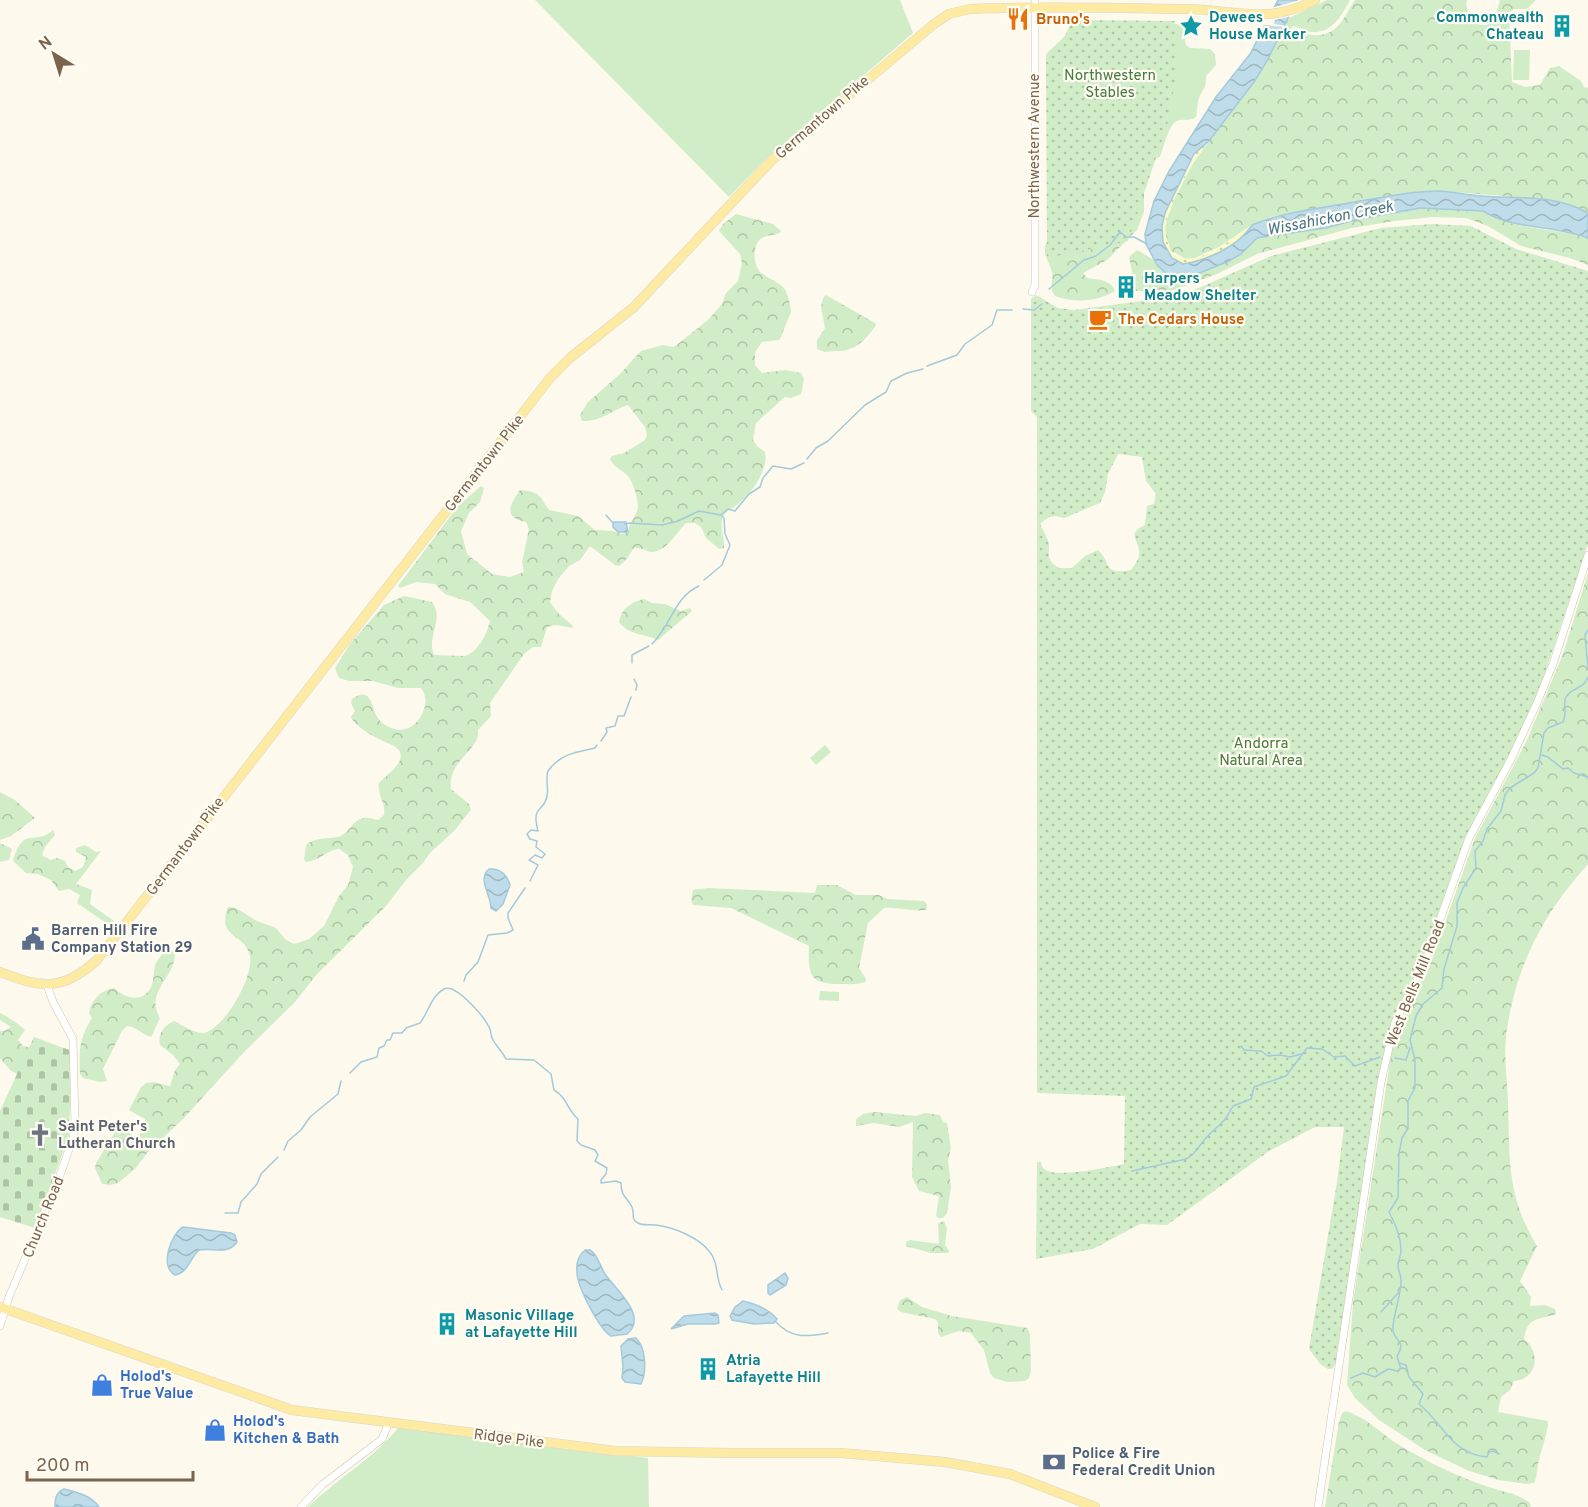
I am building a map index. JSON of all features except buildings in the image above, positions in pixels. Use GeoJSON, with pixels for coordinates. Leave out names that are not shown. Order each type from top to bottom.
{"type":"FeatureCollection","features":[{"type":"Feature","properties":{"kind":"main road","name":"Germantown Pike"},"geometry":{"type":"LineString","coordinates":[[47,985],[71,979],[101,956],[240,774],[555,372],[634,307],[771,161],[934,24],[949,14],[970,9],[1035,4],[1186,9],[1267,15],[1294,9],[1314,1]]}},
{"type":"Feature","properties":{"kind":"main road"},"geometry":{"type":"LineString","coordinates":[[0,972],[33,983],[47,985]]}},
{"type":"Feature","properties":{"kind":"main road","name":"Ridge Pike"},"geometry":{"type":"LineString","coordinates":[[3,1309],[283,1407],[313,1413],[616,1451],[841,1453],[945,1462],[987,1469],[1095,1507]]}},
{"type":"Feature","properties":{"kind":"street","name":"Northwestern Avenue"},"geometry":{"type":"LineString","coordinates":[[1032,292],[1035,285],[1035,4]]}},
{"type":"Feature","properties":{"kind":"street","name":"West Bells Mill Road"},"geometry":{"type":"LineString","coordinates":[[1318,1507],[1381,1082],[1392,1031],[1425,962],[1470,838],[1512,759],[1537,703],[1554,661],[1588,555]]}},
{"type":"Feature","properties":{"kind":"street","name":"Church Road"},"geometry":{"type":"LineString","coordinates":[[0,1326],[3,1309],[59,1178],[75,1126],[74,1039],[53,1002],[47,985]]}},
{"type":"Feature","properties":{"kind":"street"},"geometry":{"type":"LineString","coordinates":[[300,1507],[322,1485],[382,1438],[389,1422]]}},
{"type":"Feature","properties":{"kind":"green space"},"geometry":{"type":"Polygon","coordinates":[[[535,0],[900,0],[913,33],[765,160],[729,197],[535,0]]]}},
{"type":"Feature","properties":{"kind":"green space"},"geometry":{"type":"Polygon","coordinates":[[[1327,0],[1350,0],[1335,22],[1325,30],[1311,32],[1293,26],[1291,29],[1305,34],[1325,34],[1337,27],[1355,0],[1467,0],[1468,11],[1472,17],[1480,25],[1487,25],[1496,14],[1500,0],[1536,0],[1527,9],[1514,9],[1509,13],[1512,82],[1525,87],[1540,85],[1550,68],[1559,66],[1588,88],[1588,213],[1504,196],[1441,191],[1397,194],[1271,217],[1252,225],[1219,247],[1195,258],[1186,259],[1171,251],[1165,233],[1165,224],[1174,200],[1193,163],[1254,82],[1287,19],[1327,0]]]}},
{"type":"Feature","properties":{"kind":"green space","name":"Northwestern Stables"},"geometry":{"type":"Polygon","coordinates":[[[1073,20],[1175,21],[1176,75],[1168,122],[1128,241],[1047,258],[1046,54],[1064,37],[1073,20]]]}},
{"type":"Feature","properties":{"kind":"green space"},"geometry":{"type":"Polygon","coordinates":[[[1182,24],[1186,45],[1190,48],[1210,49],[1215,54],[1216,65],[1206,76],[1205,87],[1198,101],[1196,117],[1174,123],[1160,157],[1151,159],[1130,25],[1182,24]]]}},
{"type":"Feature","properties":{"kind":"green space"},"geometry":{"type":"Polygon","coordinates":[[[1514,50],[1530,50],[1529,80],[1513,80],[1514,50]]]}},
{"type":"Feature","properties":{"kind":"green space"},"geometry":{"type":"Polygon","coordinates":[[[1144,184],[1144,212],[1137,230],[1107,260],[1083,273],[1087,278],[1107,282],[1115,291],[1108,295],[1085,300],[1070,300],[1055,296],[1052,287],[1052,272],[1045,255],[1046,243],[1144,184]]]}},
{"type":"Feature","properties":{"kind":"green space"},"geometry":{"type":"Polygon","coordinates":[[[1420,208],[1483,211],[1506,222],[1584,236],[1588,238],[1588,265],[1570,258],[1521,246],[1488,226],[1466,218],[1433,217],[1352,228],[1257,254],[1217,274],[1174,290],[1136,291],[1129,257],[1137,250],[1154,260],[1157,265],[1185,279],[1229,261],[1257,238],[1308,231],[1420,208]]]}},
{"type":"Feature","properties":{"kind":"green space"},"geometry":{"type":"Polygon","coordinates":[[[736,214],[773,224],[781,231],[759,241],[755,249],[755,259],[760,272],[785,289],[791,310],[780,339],[762,342],[755,352],[755,365],[762,373],[785,370],[801,373],[804,379],[801,394],[791,398],[785,397],[756,423],[753,440],[765,452],[766,458],[762,473],[749,494],[723,517],[724,548],[719,549],[706,538],[701,527],[695,523],[686,523],[663,548],[653,552],[634,548],[619,566],[590,546],[580,560],[569,566],[558,579],[550,602],[573,628],[556,625],[547,627],[541,647],[533,647],[524,654],[490,703],[491,716],[478,730],[478,737],[474,744],[454,770],[451,789],[469,804],[471,810],[454,831],[406,880],[386,906],[317,974],[295,1002],[244,1052],[184,1118],[148,1152],[135,1169],[118,1183],[102,1184],[95,1168],[96,1163],[115,1132],[118,1129],[127,1130],[136,1139],[144,1127],[145,1119],[129,1110],[141,1087],[153,1082],[170,1086],[175,1070],[180,1064],[160,1045],[162,1030],[174,1021],[201,1033],[212,1029],[229,1012],[243,988],[250,965],[250,956],[243,943],[228,930],[225,917],[228,907],[236,908],[257,921],[276,928],[286,940],[294,944],[309,939],[324,926],[339,896],[348,885],[353,867],[348,855],[339,849],[306,862],[304,860],[306,845],[317,839],[338,837],[360,819],[378,820],[384,815],[379,783],[397,765],[401,753],[356,724],[351,717],[355,711],[351,703],[352,699],[367,696],[382,722],[392,728],[403,730],[416,723],[421,717],[424,710],[424,695],[421,688],[398,688],[373,681],[349,681],[339,678],[335,668],[350,644],[384,605],[404,596],[432,602],[437,615],[432,642],[434,655],[465,656],[478,647],[490,621],[470,602],[445,594],[435,584],[416,582],[400,588],[398,586],[458,506],[481,486],[484,488],[480,502],[469,513],[461,531],[467,554],[492,574],[510,577],[524,572],[522,562],[529,529],[526,522],[514,517],[510,510],[520,490],[538,495],[549,510],[578,516],[595,530],[621,534],[628,532],[637,511],[636,495],[628,476],[610,459],[645,440],[647,436],[645,427],[628,405],[595,420],[582,421],[580,415],[588,402],[620,374],[641,351],[663,345],[674,347],[708,320],[722,304],[726,293],[738,281],[742,263],[740,254],[719,231],[723,224],[736,214]]]}},
{"type":"Feature","properties":{"kind":"green space","name":"Andorra Natural Area"},"geometry":{"type":"Polygon","coordinates":[[[1432,224],[1471,226],[1516,249],[1588,271],[1588,544],[1536,700],[1505,766],[1468,834],[1427,951],[1390,1028],[1379,1076],[1336,1363],[1332,1369],[1328,1369],[1321,1365],[1309,1349],[1344,1127],[1315,1127],[1269,1151],[1167,1225],[1140,1224],[1093,1249],[1036,1259],[1037,1162],[1041,1162],[1046,1170],[1061,1173],[1124,1164],[1125,1096],[1037,1093],[1037,417],[1031,411],[1031,299],[1036,295],[1058,308],[1074,310],[1173,297],[1271,256],[1381,228],[1432,224]],[[1118,454],[1108,474],[1105,492],[1100,503],[1064,518],[1055,516],[1047,518],[1040,524],[1049,542],[1049,557],[1059,568],[1072,568],[1085,556],[1098,550],[1108,566],[1115,571],[1131,570],[1137,562],[1139,551],[1135,535],[1139,528],[1145,525],[1147,506],[1154,504],[1156,494],[1146,481],[1142,457],[1118,454]]]}},
{"type":"Feature","properties":{"kind":"green space"},"geometry":{"type":"Polygon","coordinates":[[[826,295],[875,323],[876,325],[869,334],[856,346],[840,351],[825,352],[817,349],[817,340],[825,328],[821,307],[826,295]]]}},
{"type":"Feature","properties":{"kind":"green space"},"geometry":{"type":"Polygon","coordinates":[[[1588,573],[1588,864],[1558,901],[1525,961],[1512,1005],[1506,1038],[1512,1176],[1520,1210],[1537,1246],[1520,1281],[1531,1297],[1530,1306],[1545,1305],[1555,1309],[1556,1314],[1535,1320],[1528,1326],[1524,1339],[1535,1357],[1532,1370],[1522,1379],[1514,1381],[1510,1390],[1501,1397],[1498,1412],[1548,1421],[1535,1481],[1526,1484],[1499,1480],[1469,1471],[1425,1450],[1379,1420],[1355,1398],[1347,1385],[1353,1302],[1392,1049],[1401,1022],[1431,962],[1475,838],[1527,740],[1563,654],[1588,573]]]}},
{"type":"Feature","properties":{"kind":"green space"},"geometry":{"type":"Polygon","coordinates":[[[644,599],[681,611],[690,608],[692,611],[658,640],[632,632],[619,622],[627,607],[644,599]]]}},
{"type":"Feature","properties":{"kind":"green space"},"geometry":{"type":"Polygon","coordinates":[[[825,745],[831,752],[816,765],[810,758],[825,745]]]}},
{"type":"Feature","properties":{"kind":"green space"},"geometry":{"type":"Polygon","coordinates":[[[0,792],[15,800],[35,818],[11,836],[0,840],[0,792]]]}},
{"type":"Feature","properties":{"kind":"green space"},"geometry":{"type":"Polygon","coordinates":[[[53,830],[55,835],[45,847],[42,855],[50,860],[58,858],[65,861],[68,867],[75,871],[83,867],[86,857],[76,852],[76,848],[85,845],[96,852],[101,851],[76,884],[92,890],[90,904],[114,921],[109,925],[77,903],[80,895],[69,889],[59,891],[51,880],[38,874],[26,873],[13,861],[25,839],[40,837],[53,830]]]}},
{"type":"Feature","properties":{"kind":"green space"},"geometry":{"type":"Polygon","coordinates":[[[0,843],[12,849],[9,860],[0,862],[0,843]]]}},
{"type":"Feature","properties":{"kind":"green space"},"geometry":{"type":"Polygon","coordinates":[[[817,885],[837,885],[856,895],[879,895],[887,899],[924,901],[927,904],[926,910],[884,908],[868,923],[859,968],[866,979],[865,982],[830,984],[817,980],[810,971],[809,946],[731,908],[693,905],[691,900],[693,890],[708,888],[815,893],[817,885]]]}},
{"type":"Feature","properties":{"kind":"green space"},"geometry":{"type":"Polygon","coordinates":[[[166,950],[175,952],[174,961],[158,992],[156,1008],[160,1018],[151,1037],[127,1026],[122,1031],[103,1069],[107,1081],[100,1082],[83,1078],[80,1074],[81,1045],[84,1032],[92,1018],[89,1013],[94,1000],[101,993],[114,988],[129,997],[144,995],[152,985],[154,968],[166,950]]]}},
{"type":"Feature","properties":{"kind":"green space"},"geometry":{"type":"Polygon","coordinates":[[[820,991],[839,992],[839,1001],[819,1000],[820,991]]]}},
{"type":"Feature","properties":{"kind":"green space"},"geometry":{"type":"Polygon","coordinates":[[[0,1013],[25,1030],[18,1040],[23,1046],[37,1049],[22,1077],[10,1070],[0,1058],[0,1031],[11,1027],[0,1020],[0,1013]]]}},
{"type":"Feature","properties":{"kind":"green space"},"geometry":{"type":"Polygon","coordinates":[[[34,1037],[72,1051],[69,1136],[35,1228],[0,1217],[0,1111],[34,1037]]]}},
{"type":"Feature","properties":{"kind":"green space"},"geometry":{"type":"Polygon","coordinates":[[[874,1112],[916,1116],[925,1113],[940,1115],[943,1122],[947,1123],[951,1148],[948,1160],[951,1187],[947,1213],[943,1218],[936,1216],[939,1196],[919,1191],[912,1177],[913,1122],[899,1127],[874,1123],[856,1126],[856,1119],[863,1114],[874,1112]]]}},
{"type":"Feature","properties":{"kind":"green space"},"geometry":{"type":"Polygon","coordinates":[[[944,1221],[947,1229],[945,1245],[948,1253],[931,1253],[906,1246],[906,1242],[910,1240],[939,1244],[938,1223],[944,1221]]]}},
{"type":"Feature","properties":{"kind":"green space"},"geometry":{"type":"Polygon","coordinates":[[[907,1297],[922,1307],[952,1316],[1027,1328],[1030,1334],[1031,1371],[1029,1378],[1025,1381],[1007,1382],[994,1378],[990,1373],[984,1350],[971,1333],[959,1331],[941,1337],[938,1333],[938,1322],[935,1319],[901,1312],[897,1309],[900,1300],[907,1297]]]}},
{"type":"Feature","properties":{"kind":"green space"},"geometry":{"type":"Polygon","coordinates":[[[1346,1411],[1360,1417],[1396,1443],[1431,1463],[1467,1479],[1521,1497],[1530,1503],[1531,1507],[1325,1507],[1339,1422],[1342,1413],[1346,1411]]]}},
{"type":"Feature","properties":{"kind":"green space"},"geometry":{"type":"Polygon","coordinates":[[[399,1427],[648,1458],[649,1507],[308,1507],[367,1459],[399,1427]]]}},
{"type":"Feature","properties":{"kind":"sand"},"geometry":{"type":"Polygon","coordinates":[[[1209,141],[1183,181],[1168,215],[1165,231],[1171,251],[1183,258],[1196,258],[1222,246],[1252,225],[1239,240],[1230,246],[1202,259],[1183,264],[1171,257],[1165,247],[1162,236],[1163,224],[1171,200],[1193,158],[1209,141]]]}},
{"type":"Feature","properties":{"kind":"water","name":"Wissahickon Creek"},"geometry":{"type":"Polygon","coordinates":[[[1278,0],[1297,0],[1254,82],[1209,141],[1194,154],[1165,213],[1162,226],[1163,242],[1172,258],[1183,264],[1212,256],[1239,240],[1252,225],[1276,217],[1405,193],[1428,191],[1536,198],[1562,203],[1588,213],[1588,238],[1508,222],[1483,211],[1420,208],[1359,219],[1326,228],[1257,238],[1241,254],[1229,261],[1185,279],[1177,280],[1170,277],[1157,265],[1146,244],[1145,234],[1154,201],[1169,171],[1216,97],[1250,54],[1278,0]]]}},
{"type":"Feature","properties":{"kind":"water"},"geometry":{"type":"Polygon","coordinates":[[[613,522],[626,522],[628,532],[618,532],[613,527],[613,522]]]}},
{"type":"Feature","properties":{"kind":"water"},"geometry":{"type":"Polygon","coordinates":[[[489,869],[502,873],[510,885],[503,904],[496,911],[491,908],[484,882],[489,869]]]}},
{"type":"Feature","properties":{"kind":"water"},"geometry":{"type":"Polygon","coordinates":[[[183,1227],[231,1233],[235,1235],[237,1242],[229,1249],[199,1250],[186,1268],[175,1275],[170,1271],[168,1265],[168,1251],[174,1236],[183,1227]]]}},
{"type":"Feature","properties":{"kind":"water"},"geometry":{"type":"Polygon","coordinates":[[[585,1250],[590,1250],[595,1255],[605,1274],[632,1311],[633,1327],[627,1334],[611,1336],[589,1307],[577,1272],[578,1260],[585,1250]]]}},
{"type":"Feature","properties":{"kind":"water"},"geometry":{"type":"Polygon","coordinates":[[[785,1273],[788,1278],[786,1285],[770,1295],[768,1285],[785,1273]]]}},
{"type":"Feature","properties":{"kind":"water"},"geometry":{"type":"Polygon","coordinates":[[[743,1301],[762,1307],[777,1319],[774,1323],[754,1324],[732,1320],[730,1316],[735,1307],[743,1301]]]}},
{"type":"Feature","properties":{"kind":"water"},"geometry":{"type":"Polygon","coordinates":[[[715,1313],[718,1315],[719,1323],[688,1324],[671,1329],[684,1316],[715,1313]]]}},
{"type":"Feature","properties":{"kind":"water"},"geometry":{"type":"Polygon","coordinates":[[[636,1338],[642,1348],[644,1360],[641,1384],[625,1382],[622,1378],[621,1346],[628,1339],[636,1338]]]}},
{"type":"Feature","properties":{"kind":"water"},"geometry":{"type":"Polygon","coordinates":[[[64,1489],[88,1497],[99,1507],[55,1507],[56,1496],[64,1489]]]}},
{"type":"Feature","properties":{"kind":"pier"},"geometry":{"type":"Polygon","coordinates":[[[1300,0],[1292,16],[1275,20],[1274,24],[1286,27],[1262,25],[1271,8],[1300,0]]]}},
{"type":"Feature","properties":{"kind":"waterway"},"geometry":{"type":"LineString","coordinates":[[1049,289],[1084,260],[1096,256],[1110,245],[1120,232],[1126,237],[1134,237],[1147,244]]}},
{"type":"Feature","properties":{"kind":"waterway"},"geometry":{"type":"LineString","coordinates":[[1023,309],[1034,310],[1042,304]]}},
{"type":"Feature","properties":{"kind":"waterway"},"geometry":{"type":"LineString","coordinates":[[927,366],[957,355],[965,344],[992,325],[997,310],[1012,310]]}},
{"type":"Feature","properties":{"kind":"waterway"},"geometry":{"type":"LineString","coordinates":[[807,459],[816,448],[828,441],[865,405],[886,392],[891,381],[907,373],[923,369]]}},
{"type":"Feature","properties":{"kind":"waterway"},"geometry":{"type":"LineString","coordinates":[[704,580],[722,565],[730,545],[725,534],[724,518],[721,515],[728,509],[735,511],[749,494],[760,487],[763,478],[773,466],[791,469],[804,463]]}},
{"type":"Feature","properties":{"kind":"waterway"},"geometry":{"type":"LineString","coordinates":[[625,524],[662,525],[678,521],[699,511],[721,515]]}},
{"type":"Feature","properties":{"kind":"waterway"},"geometry":{"type":"LineString","coordinates":[[606,515],[613,523]]}},
{"type":"Feature","properties":{"kind":"waterway"},"geometry":{"type":"LineString","coordinates":[[652,644],[664,629],[678,604],[699,586]]}},
{"type":"Feature","properties":{"kind":"waterway"},"geometry":{"type":"LineString","coordinates":[[1588,630],[1585,635],[1588,670]]}},
{"type":"Feature","properties":{"kind":"waterway"},"geometry":{"type":"LineString","coordinates":[[632,663],[632,655],[649,646]]}},
{"type":"Feature","properties":{"kind":"waterway"},"geometry":{"type":"LineString","coordinates":[[1499,1454],[1493,1451],[1489,1452],[1487,1457],[1475,1455],[1456,1444],[1419,1404],[1423,1394],[1409,1377],[1406,1365],[1399,1363],[1397,1356],[1401,1346],[1394,1335],[1393,1327],[1401,1283],[1398,1265],[1401,1246],[1389,1212],[1398,1198],[1399,1153],[1402,1138],[1408,1128],[1408,1101],[1415,1088],[1415,1060],[1410,1040],[1416,1016],[1423,1004],[1442,988],[1444,969],[1457,926],[1457,903],[1463,888],[1476,868],[1475,851],[1483,841],[1487,829],[1501,811],[1505,795],[1510,788],[1538,768],[1544,733],[1548,728],[1563,722],[1566,697],[1583,684],[1588,677]]}},
{"type":"Feature","properties":{"kind":"waterway"},"geometry":{"type":"LineString","coordinates":[[634,679],[637,685],[636,690]]}},
{"type":"Feature","properties":{"kind":"waterway"},"geometry":{"type":"LineString","coordinates":[[601,741],[607,732],[606,728],[615,726],[618,716],[624,716],[631,697]]}},
{"type":"Feature","properties":{"kind":"waterway"},"geometry":{"type":"LineString","coordinates":[[530,881],[538,865],[529,860],[535,855],[542,858],[545,854],[536,847],[537,841],[530,839],[527,834],[531,830],[538,831],[536,817],[547,796],[548,771],[563,757],[595,748],[597,745]]}},
{"type":"Feature","properties":{"kind":"waterway"},"geometry":{"type":"LineString","coordinates":[[1542,755],[1563,769],[1568,768],[1574,773],[1588,777]]}},
{"type":"Feature","properties":{"kind":"waterway"},"geometry":{"type":"LineString","coordinates":[[464,981],[466,975],[478,962],[488,935],[513,930],[508,913],[525,888]]}},
{"type":"Feature","properties":{"kind":"waterway"},"geometry":{"type":"LineString","coordinates":[[350,1073],[361,1062],[377,1057],[379,1048],[390,1040],[393,1033],[402,1033],[406,1028],[420,1023],[440,992],[444,989],[455,991],[482,1016],[490,1029],[492,1038],[506,1059],[534,1060],[551,1074],[554,1090],[562,1096],[578,1119],[577,1141],[595,1150],[598,1155],[595,1161],[607,1168],[601,1183],[616,1181],[621,1183],[623,1194],[632,1207],[633,1218],[638,1223],[677,1230],[704,1246],[712,1255],[722,1290]]}},
{"type":"Feature","properties":{"kind":"waterway"},"geometry":{"type":"LineString","coordinates":[[1241,1046],[1244,1050],[1261,1051],[1268,1056],[1290,1057],[1301,1054]]}},
{"type":"Feature","properties":{"kind":"waterway"},"geometry":{"type":"LineString","coordinates":[[1132,1171],[1186,1159],[1195,1153],[1233,1106],[1251,1099],[1254,1087],[1286,1076],[1307,1048],[1322,1049],[1334,1057],[1345,1056],[1355,1066],[1380,1057]]}},
{"type":"Feature","properties":{"kind":"waterway"},"geometry":{"type":"LineString","coordinates":[[1395,1058],[1406,1060],[1410,1048]]}},
{"type":"Feature","properties":{"kind":"waterway"},"geometry":{"type":"LineString","coordinates":[[284,1150],[288,1141],[301,1130],[310,1117],[338,1094],[341,1081]]}},
{"type":"Feature","properties":{"kind":"waterway"},"geometry":{"type":"LineString","coordinates":[[225,1213],[238,1213],[241,1202],[257,1184],[261,1174],[278,1157]]}},
{"type":"Feature","properties":{"kind":"waterway"},"geometry":{"type":"LineString","coordinates":[[1381,1312],[1399,1292]]}},
{"type":"Feature","properties":{"kind":"waterway"},"geometry":{"type":"LineString","coordinates":[[775,1321],[793,1334],[828,1333]]}},
{"type":"Feature","properties":{"kind":"waterway"},"geometry":{"type":"LineString","coordinates":[[1351,1378],[1363,1373],[1375,1377],[1388,1369],[1398,1371],[1401,1369],[1399,1363]]}},
{"type":"Feature","properties":{"kind":"place","name":"Bruno's"},"geometry":{"type":"Point","coordinates":[1018,19]}},
{"type":"Feature","properties":{"kind":"place","name":"Dewees House Marker"},"geometry":{"type":"Point","coordinates":[1191,26]}},
{"type":"Feature","properties":{"kind":"place","name":"Commonwealth Chateau"},"geometry":{"type":"Point","coordinates":[1562,26]}},
{"type":"Feature","properties":{"kind":"place","name":"Harpers Meadow Shelter"},"geometry":{"type":"Point","coordinates":[1126,287]}},
{"type":"Feature","properties":{"kind":"place","name":"The Cedars House"},"geometry":{"type":"Point","coordinates":[1100,319]}},
{"type":"Feature","properties":{"kind":"place","name":"Barren Hill Fire Company Station 29"},"geometry":{"type":"Point","coordinates":[33,939]}},
{"type":"Feature","properties":{"kind":"place","name":"Saint Peter's Lutheran Church"},"geometry":{"type":"Point","coordinates":[40,1135]}},
{"type":"Feature","properties":{"kind":"place","name":"Masonic Village at Lafayette Hill"},"geometry":{"type":"Point","coordinates":[447,1324]}},
{"type":"Feature","properties":{"kind":"place","name":"Atria Lafayette Hill"},"geometry":{"type":"Point","coordinates":[708,1369]}},
{"type":"Feature","properties":{"kind":"place","name":"Holod's True Value"},"geometry":{"type":"Point","coordinates":[102,1385]}},
{"type":"Feature","properties":{"kind":"place","name":"Holod's Kitchen & Bath"},"geometry":{"type":"Point","coordinates":[215,1430]}},
{"type":"Feature","properties":{"kind":"place","name":"Police & Fire Federal Credit Union"},"geometry":{"type":"Point","coordinates":[1054,1462]}}]}
